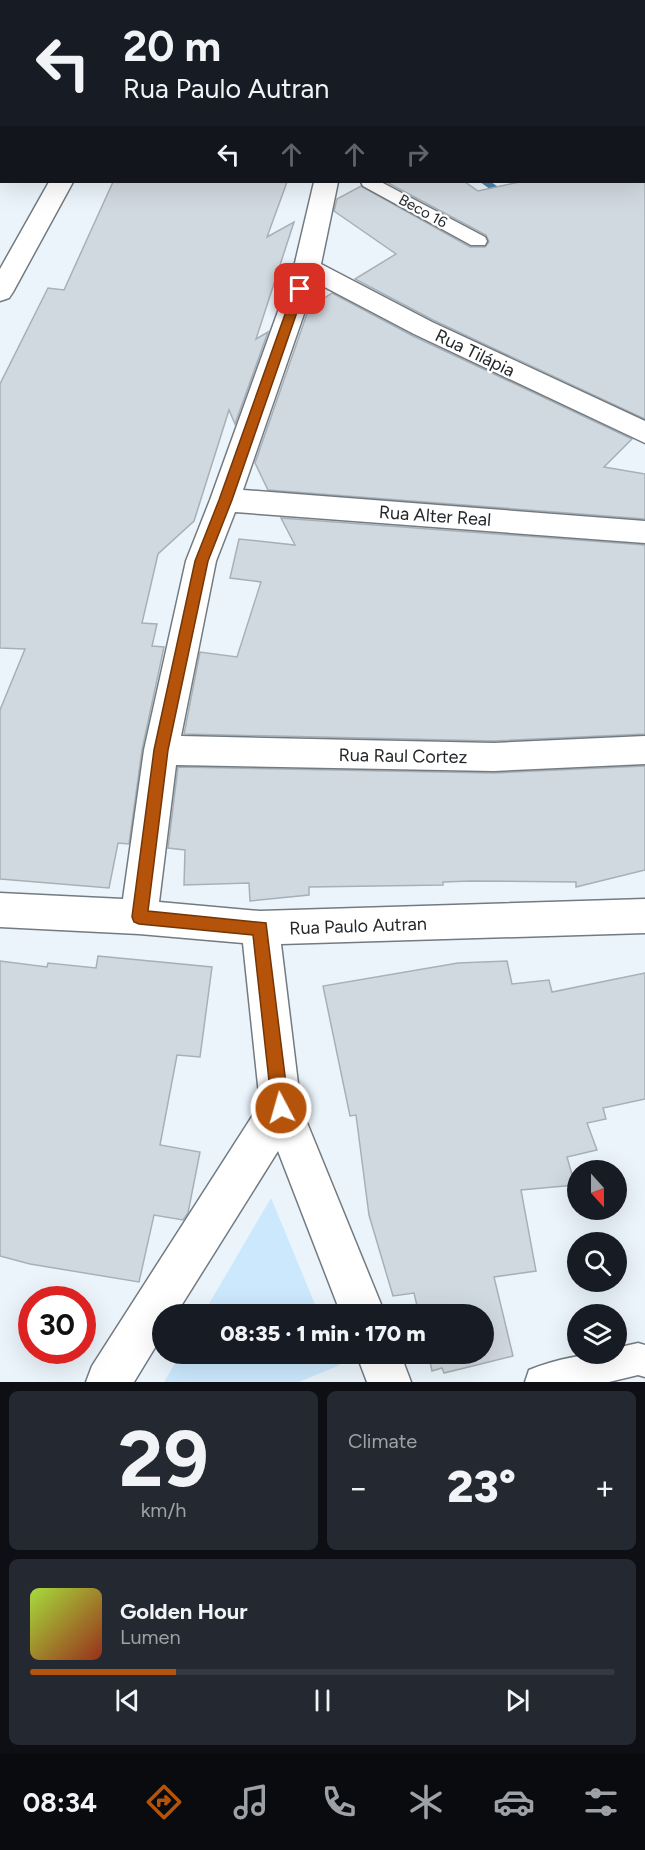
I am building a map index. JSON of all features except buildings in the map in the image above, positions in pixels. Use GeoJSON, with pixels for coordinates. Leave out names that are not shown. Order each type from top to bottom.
{"type":"FeatureCollection","features":[{"type":"Feature","properties":{"kind":"street"},"geometry":{"type":"LineString","coordinates":[[0,292],[60,183]]}},
{"type":"Feature","properties":{"kind":"street"},"geometry":{"type":"LineString","coordinates":[[139,917],[161,750],[201,561],[225,500],[307,267],[327,183]]}},
{"type":"Feature","properties":{"kind":"street","name":"Rua Tilápia"},"geometry":{"type":"LineString","coordinates":[[307,267],[423,328],[645,433]]}},
{"type":"Feature","properties":{"kind":"street","name":"Rua Alter Real"},"geometry":{"type":"LineString","coordinates":[[225,500],[645,532]]}},
{"type":"Feature","properties":{"kind":"street","name":"Rua Raul Cortez"},"geometry":{"type":"LineString","coordinates":[[161,750],[484,757],[645,750]]}},
{"type":"Feature","properties":{"kind":"street","name":"Rua Paulo Autran"},"geometry":{"type":"LineString","coordinates":[[0,910],[139,917],[260,928],[645,916]]}},
{"type":"Feature","properties":{"kind":"street"},"geometry":{"type":"LineString","coordinates":[[260,928],[281,1108],[359,1304]]}},
{"type":"Feature","properties":{"kind":"street"},"geometry":{"type":"LineString","coordinates":[[108,1382],[281,1108]]}},
{"type":"Feature","properties":{"kind":"street"},"geometry":{"type":"LineString","coordinates":[[382,1364],[389,1382]]}},
{"type":"Feature","properties":{"kind":"lane","name":"Beco 16"},"geometry":{"type":"LineString","coordinates":[[371,183],[478,241]]}},
{"type":"Feature","properties":{"kind":"lane"},"geometry":{"type":"LineString","coordinates":[[541,1382],[638,1359],[645,1361]]}},
{"type":"Feature","properties":{"kind":"shaded area"},"geometry":{"type":"Polygon","coordinates":[[[271,1198],[315,1304],[209,1304],[271,1198]]]}},
{"type":"Feature","properties":{"kind":"shaded area"},"geometry":{"type":"Polygon","coordinates":[[[175,1364],[340,1365],[299,1382],[164,1382],[175,1364]]]}},
{"type":"Feature","properties":{"kind":"waterway"},"geometry":{"type":"LineString","coordinates":[[487,183],[508,197]]}},
{"type":"Feature","properties":{"kind":"route"},"geometry":{"type":"LineString","coordinates":[[281,1108],[260,928],[139,917],[161,750],[201,561],[300,289]]}}]}
